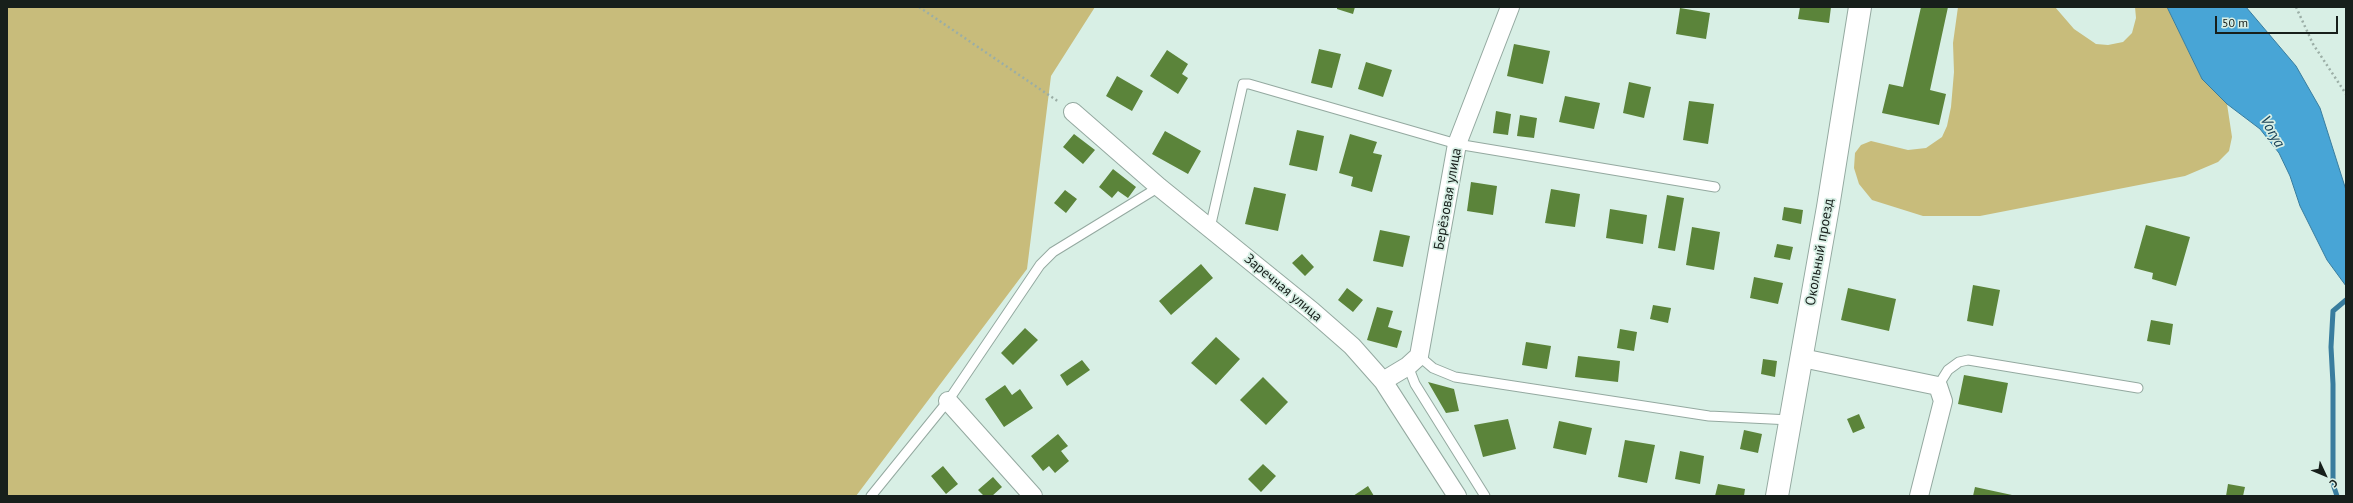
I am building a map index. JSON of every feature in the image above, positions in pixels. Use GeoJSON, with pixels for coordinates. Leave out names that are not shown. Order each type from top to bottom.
{"type":"FeatureCollection","features":[{"type":"Feature","properties":{"kind":"street","name":"Берёзовая улица"},"geometry":{"type":"LineString","coordinates":[[1414,361],[1457,144],[1510,7]]}},
{"type":"Feature","properties":{"kind":"street","name":"Окольный проезд"},"geometry":{"type":"LineString","coordinates":[[1777,496],[1802,358],[1860,7]]}},
{"type":"Feature","properties":{"kind":"street","name":"Заречная улица"},"geometry":{"type":"LineString","coordinates":[[1074,112],[1159,187],[1352,346],[1383,381],[1457,496]]}},
{"type":"Feature","properties":{"kind":"street"},"geometry":{"type":"LineString","coordinates":[[1802,358],[1938,386],[1943,401],[1919,496]]}},
{"type":"Feature","properties":{"kind":"street"},"geometry":{"type":"LineString","coordinates":[[1383,381],[1414,361]]}},
{"type":"Feature","properties":{"kind":"street"},"geometry":{"type":"LineString","coordinates":[[948,401],[1033,496]]}},
{"type":"Feature","properties":{"kind":"lane"},"geometry":{"type":"LineString","coordinates":[[1210,228],[1244,84],[1249,84],[1457,144],[1715,187]]}},
{"type":"Feature","properties":{"kind":"lane"},"geometry":{"type":"LineString","coordinates":[[871,496],[948,401],[1040,265],[1053,252],[1159,187]]}},
{"type":"Feature","properties":{"kind":"lane"},"geometry":{"type":"LineString","coordinates":[[1938,386],[1948,370],[1959,362],[1968,360],[2138,388]]}},
{"type":"Feature","properties":{"kind":"lane"},"geometry":{"type":"LineString","coordinates":[[1485,496],[1415,384],[1414,361],[1455,377],[1709,416],[1791,420]]}},
{"type":"Feature","properties":{"kind":"path"},"geometry":{"type":"LineString","coordinates":[[919,7],[1074,112]]}},
{"type":"Feature","properties":{"kind":"path"},"geometry":{"type":"LineString","coordinates":[[2296,7],[2313,44],[2346,94]]}},
{"type":"Feature","properties":{"kind":"shaded area"},"geometry":{"type":"Polygon","coordinates":[[[7,7],[1095,7],[1051,76],[1027,269],[856,496],[7,496],[7,7]]]}},
{"type":"Feature","properties":{"kind":"shaded area"},"geometry":{"type":"Polygon","coordinates":[[[1958,7],[2055,7],[2074,29],[2096,44],[2108,45],[2123,42],[2132,33],[2136,18],[2135,7],[2167,7],[2202,79],[2227,104],[2232,137],[2229,151],[2218,162],[2185,176],[1980,216],[1923,216],[1872,200],[1859,184],[1854,168],[1855,153],[1861,145],[1871,141],[1908,150],[1926,148],[1942,137],[1947,126],[1951,107],[1954,72],[1953,43],[1958,7]]]}},
{"type":"Feature","properties":{"kind":"water","name":"Vorya"},"geometry":{"type":"Polygon","coordinates":[[[2167,7],[2246,7],[2296,66],[2320,108],[2346,190],[2346,286],[2327,260],[2300,206],[2290,176],[2279,153],[2260,129],[2227,104],[2202,79],[2167,7]]]}},
{"type":"Feature","properties":{"kind":"building"},"geometry":{"type":"Polygon","coordinates":[[[1337,7],[1355,7],[1353,14],[1337,9],[1337,7]]]}},
{"type":"Feature","properties":{"kind":"building"},"geometry":{"type":"Polygon","coordinates":[[[1800,7],[1831,7],[1829,23],[1798,19],[1800,7]]]}},
{"type":"Feature","properties":{"kind":"building"},"geometry":{"type":"Polygon","coordinates":[[[1921,7],[1948,7],[1930,90],[1946,94],[1939,125],[1882,113],[1889,84],[1903,87],[1921,7]]]}},
{"type":"Feature","properties":{"kind":"building"},"geometry":{"type":"Polygon","coordinates":[[[1680,8],[1710,13],[1706,39],[1676,34],[1680,8]]]}},
{"type":"Feature","properties":{"kind":"building"},"geometry":{"type":"Polygon","coordinates":[[[1514,44],[1550,51],[1543,84],[1507,76],[1514,44]]]}},
{"type":"Feature","properties":{"kind":"building"},"geometry":{"type":"Polygon","coordinates":[[[1319,49],[1341,54],[1332,88],[1311,83],[1319,49]]]}},
{"type":"Feature","properties":{"kind":"building"},"geometry":{"type":"Polygon","coordinates":[[[1167,50],[1188,64],[1182,74],[1188,78],[1178,94],[1150,76],[1167,50]]]}},
{"type":"Feature","properties":{"kind":"building"},"geometry":{"type":"Polygon","coordinates":[[[1366,62],[1392,70],[1383,97],[1358,89],[1366,62]]]}},
{"type":"Feature","properties":{"kind":"building"},"geometry":{"type":"Polygon","coordinates":[[[1117,76],[1143,91],[1132,111],[1106,96],[1117,76]]]}},
{"type":"Feature","properties":{"kind":"building"},"geometry":{"type":"Polygon","coordinates":[[[1629,82],[1651,87],[1644,118],[1623,113],[1629,82]]]}},
{"type":"Feature","properties":{"kind":"building"},"geometry":{"type":"Polygon","coordinates":[[[1565,96],[1600,103],[1594,129],[1559,122],[1565,96]]]}},
{"type":"Feature","properties":{"kind":"building"},"geometry":{"type":"Polygon","coordinates":[[[1689,101],[1714,104],[1708,144],[1683,140],[1689,101]]]}},
{"type":"Feature","properties":{"kind":"building"},"geometry":{"type":"Polygon","coordinates":[[[1496,111],[1511,114],[1508,135],[1493,133],[1496,111]]]}},
{"type":"Feature","properties":{"kind":"building"},"geometry":{"type":"Polygon","coordinates":[[[1520,115],[1537,118],[1534,138],[1517,136],[1520,115]]]}},
{"type":"Feature","properties":{"kind":"building"},"geometry":{"type":"Polygon","coordinates":[[[1297,130],[1324,136],[1317,171],[1289,165],[1297,130]]]}},
{"type":"Feature","properties":{"kind":"building"},"geometry":{"type":"Polygon","coordinates":[[[1165,131],[1201,151],[1188,174],[1152,154],[1165,131]]]}},
{"type":"Feature","properties":{"kind":"building"},"geometry":{"type":"Polygon","coordinates":[[[1074,134],[1095,150],[1083,164],[1063,147],[1074,134]]]}},
{"type":"Feature","properties":{"kind":"building"},"geometry":{"type":"Polygon","coordinates":[[[1350,134],[1377,142],[1373,153],[1382,155],[1372,192],[1351,186],[1353,177],[1339,173],[1350,134]]]}},
{"type":"Feature","properties":{"kind":"building"},"geometry":{"type":"Polygon","coordinates":[[[1113,169],[1136,187],[1128,198],[1118,191],[1112,198],[1099,187],[1113,169]]]}},
{"type":"Feature","properties":{"kind":"building"},"geometry":{"type":"Polygon","coordinates":[[[1471,182],[1497,186],[1493,215],[1467,211],[1471,182]]]}},
{"type":"Feature","properties":{"kind":"building"},"geometry":{"type":"Polygon","coordinates":[[[1254,187],[1286,194],[1278,231],[1245,224],[1254,187]]]}},
{"type":"Feature","properties":{"kind":"building"},"geometry":{"type":"Polygon","coordinates":[[[1551,189],[1580,194],[1575,227],[1545,223],[1551,189]]]}},
{"type":"Feature","properties":{"kind":"building"},"geometry":{"type":"Polygon","coordinates":[[[1065,190],[1077,199],[1066,213],[1054,203],[1065,190]]]}},
{"type":"Feature","properties":{"kind":"building"},"geometry":{"type":"Polygon","coordinates":[[[1667,195],[1684,198],[1675,251],[1658,248],[1667,195]]]}},
{"type":"Feature","properties":{"kind":"building"},"geometry":{"type":"Polygon","coordinates":[[[1784,207],[1803,210],[1801,224],[1782,220],[1784,207]]]}},
{"type":"Feature","properties":{"kind":"building"},"geometry":{"type":"Polygon","coordinates":[[[1610,209],[1647,215],[1643,244],[1606,238],[1610,209]]]}},
{"type":"Feature","properties":{"kind":"building"},"geometry":{"type":"Polygon","coordinates":[[[2146,225],[2190,237],[2176,286],[2152,279],[2153,273],[2134,268],[2146,225]]]}},
{"type":"Feature","properties":{"kind":"building"},"geometry":{"type":"Polygon","coordinates":[[[1692,227],[1720,232],[1714,270],[1686,265],[1692,227]]]}},
{"type":"Feature","properties":{"kind":"building"},"geometry":{"type":"Polygon","coordinates":[[[1380,230],[1410,236],[1403,267],[1373,261],[1380,230]]]}},
{"type":"Feature","properties":{"kind":"building"},"geometry":{"type":"Polygon","coordinates":[[[1777,244],[1793,247],[1790,260],[1774,257],[1777,244]]]}},
{"type":"Feature","properties":{"kind":"building"},"geometry":{"type":"Polygon","coordinates":[[[1302,254],[1314,267],[1305,276],[1292,263],[1302,254]]]}},
{"type":"Feature","properties":{"kind":"building"},"geometry":{"type":"Polygon","coordinates":[[[1201,264],[1213,278],[1171,315],[1159,301],[1201,264]]]}},
{"type":"Feature","properties":{"kind":"building"},"geometry":{"type":"Polygon","coordinates":[[[1754,277],[1783,283],[1778,304],[1750,298],[1754,277]]]}},
{"type":"Feature","properties":{"kind":"building"},"geometry":{"type":"Polygon","coordinates":[[[1973,285],[2000,290],[1993,326],[1967,321],[1973,285]]]}},
{"type":"Feature","properties":{"kind":"building"},"geometry":{"type":"Polygon","coordinates":[[[1347,288],[1363,300],[1353,312],[1338,300],[1347,288]]]}},
{"type":"Feature","properties":{"kind":"building"},"geometry":{"type":"Polygon","coordinates":[[[1848,288],[1896,299],[1889,331],[1841,320],[1848,288]]]}},
{"type":"Feature","properties":{"kind":"building"},"geometry":{"type":"Polygon","coordinates":[[[1653,305],[1671,308],[1668,323],[1650,319],[1653,305]]]}},
{"type":"Feature","properties":{"kind":"building"},"geometry":{"type":"Polygon","coordinates":[[[1377,307],[1393,311],[1388,327],[1402,331],[1397,348],[1367,340],[1377,307]]]}},
{"type":"Feature","properties":{"kind":"building"},"geometry":{"type":"Polygon","coordinates":[[[2151,320],[2173,324],[2170,345],[2147,341],[2151,320]]]}},
{"type":"Feature","properties":{"kind":"building"},"geometry":{"type":"Polygon","coordinates":[[[1025,328],[1038,340],[1013,365],[1001,353],[1025,328]]]}},
{"type":"Feature","properties":{"kind":"building"},"geometry":{"type":"Polygon","coordinates":[[[1620,329],[1637,332],[1634,351],[1617,348],[1620,329]]]}},
{"type":"Feature","properties":{"kind":"building"},"geometry":{"type":"Polygon","coordinates":[[[1216,337],[1240,359],[1216,385],[1191,363],[1216,337]]]}},
{"type":"Feature","properties":{"kind":"building"},"geometry":{"type":"Polygon","coordinates":[[[1526,342],[1551,346],[1547,369],[1522,365],[1526,342]]]}},
{"type":"Feature","properties":{"kind":"building"},"geometry":{"type":"Polygon","coordinates":[[[1578,356],[1620,361],[1618,382],[1575,377],[1578,356]]]}},
{"type":"Feature","properties":{"kind":"building"},"geometry":{"type":"Polygon","coordinates":[[[1763,359],[1777,361],[1775,377],[1761,374],[1763,359]]]}},
{"type":"Feature","properties":{"kind":"building"},"geometry":{"type":"Polygon","coordinates":[[[1082,360],[1090,370],[1067,386],[1060,375],[1082,360]]]}},
{"type":"Feature","properties":{"kind":"building"},"geometry":{"type":"Polygon","coordinates":[[[1964,375],[2008,383],[2002,413],[1958,404],[1964,375]]]}},
{"type":"Feature","properties":{"kind":"building"},"geometry":{"type":"Polygon","coordinates":[[[1263,377],[1288,402],[1266,425],[1240,400],[1263,377]]]}},
{"type":"Feature","properties":{"kind":"building"},"geometry":{"type":"Polygon","coordinates":[[[1428,382],[1454,389],[1459,411],[1446,413],[1428,382]]]}},
{"type":"Feature","properties":{"kind":"building"},"geometry":{"type":"Polygon","coordinates":[[[1005,385],[1012,395],[1020,389],[1033,408],[1004,427],[985,399],[1005,385]]]}},
{"type":"Feature","properties":{"kind":"building"},"geometry":{"type":"Polygon","coordinates":[[[1859,414],[1865,428],[1853,433],[1847,419],[1859,414]]]}},
{"type":"Feature","properties":{"kind":"building"},"geometry":{"type":"Polygon","coordinates":[[[1508,419],[1516,449],[1483,457],[1474,425],[1508,419]]]}},
{"type":"Feature","properties":{"kind":"building"},"geometry":{"type":"Polygon","coordinates":[[[1559,421],[1592,428],[1586,455],[1553,448],[1559,421]]]}},
{"type":"Feature","properties":{"kind":"building"},"geometry":{"type":"Polygon","coordinates":[[[1744,430],[1762,434],[1758,453],[1740,449],[1744,430]]]}},
{"type":"Feature","properties":{"kind":"building"},"geometry":{"type":"Polygon","coordinates":[[[1058,434],[1068,446],[1061,451],[1069,461],[1055,473],[1049,466],[1043,471],[1031,456],[1058,434]]]}},
{"type":"Feature","properties":{"kind":"building"},"geometry":{"type":"Polygon","coordinates":[[[1625,440],[1655,445],[1647,483],[1618,477],[1625,440]]]}},
{"type":"Feature","properties":{"kind":"building"},"geometry":{"type":"Polygon","coordinates":[[[1680,451],[1704,456],[1700,484],[1675,479],[1680,451]]]}},
{"type":"Feature","properties":{"kind":"building"},"geometry":{"type":"Polygon","coordinates":[[[1263,464],[1276,476],[1261,492],[1248,479],[1263,464]]]}},
{"type":"Feature","properties":{"kind":"building"},"geometry":{"type":"Polygon","coordinates":[[[943,466],[958,484],[946,494],[931,476],[943,466]]]}},
{"type":"Feature","properties":{"kind":"building"},"geometry":{"type":"Polygon","coordinates":[[[993,477],[1002,487],[992,496],[984,496],[978,490],[993,477]]]}},
{"type":"Feature","properties":{"kind":"building"},"geometry":{"type":"Polygon","coordinates":[[[1718,484],[1745,489],[1744,496],[1715,496],[1718,484]]]}},
{"type":"Feature","properties":{"kind":"building"},"geometry":{"type":"Polygon","coordinates":[[[2228,484],[2245,487],[2243,496],[2226,496],[2228,484]]]}},
{"type":"Feature","properties":{"kind":"building"},"geometry":{"type":"Polygon","coordinates":[[[1368,486],[1374,496],[1353,496],[1368,486]]]}},
{"type":"Feature","properties":{"kind":"building"},"geometry":{"type":"Polygon","coordinates":[[[1975,487],[2012,495],[2012,496],[1973,496],[1975,487]]]}},
{"type":"Feature","properties":{"kind":"waterway"},"geometry":{"type":"LineString","coordinates":[[2337,496],[2333,484],[2333,384],[2331,347],[2333,311],[2346,300]]}}]}
